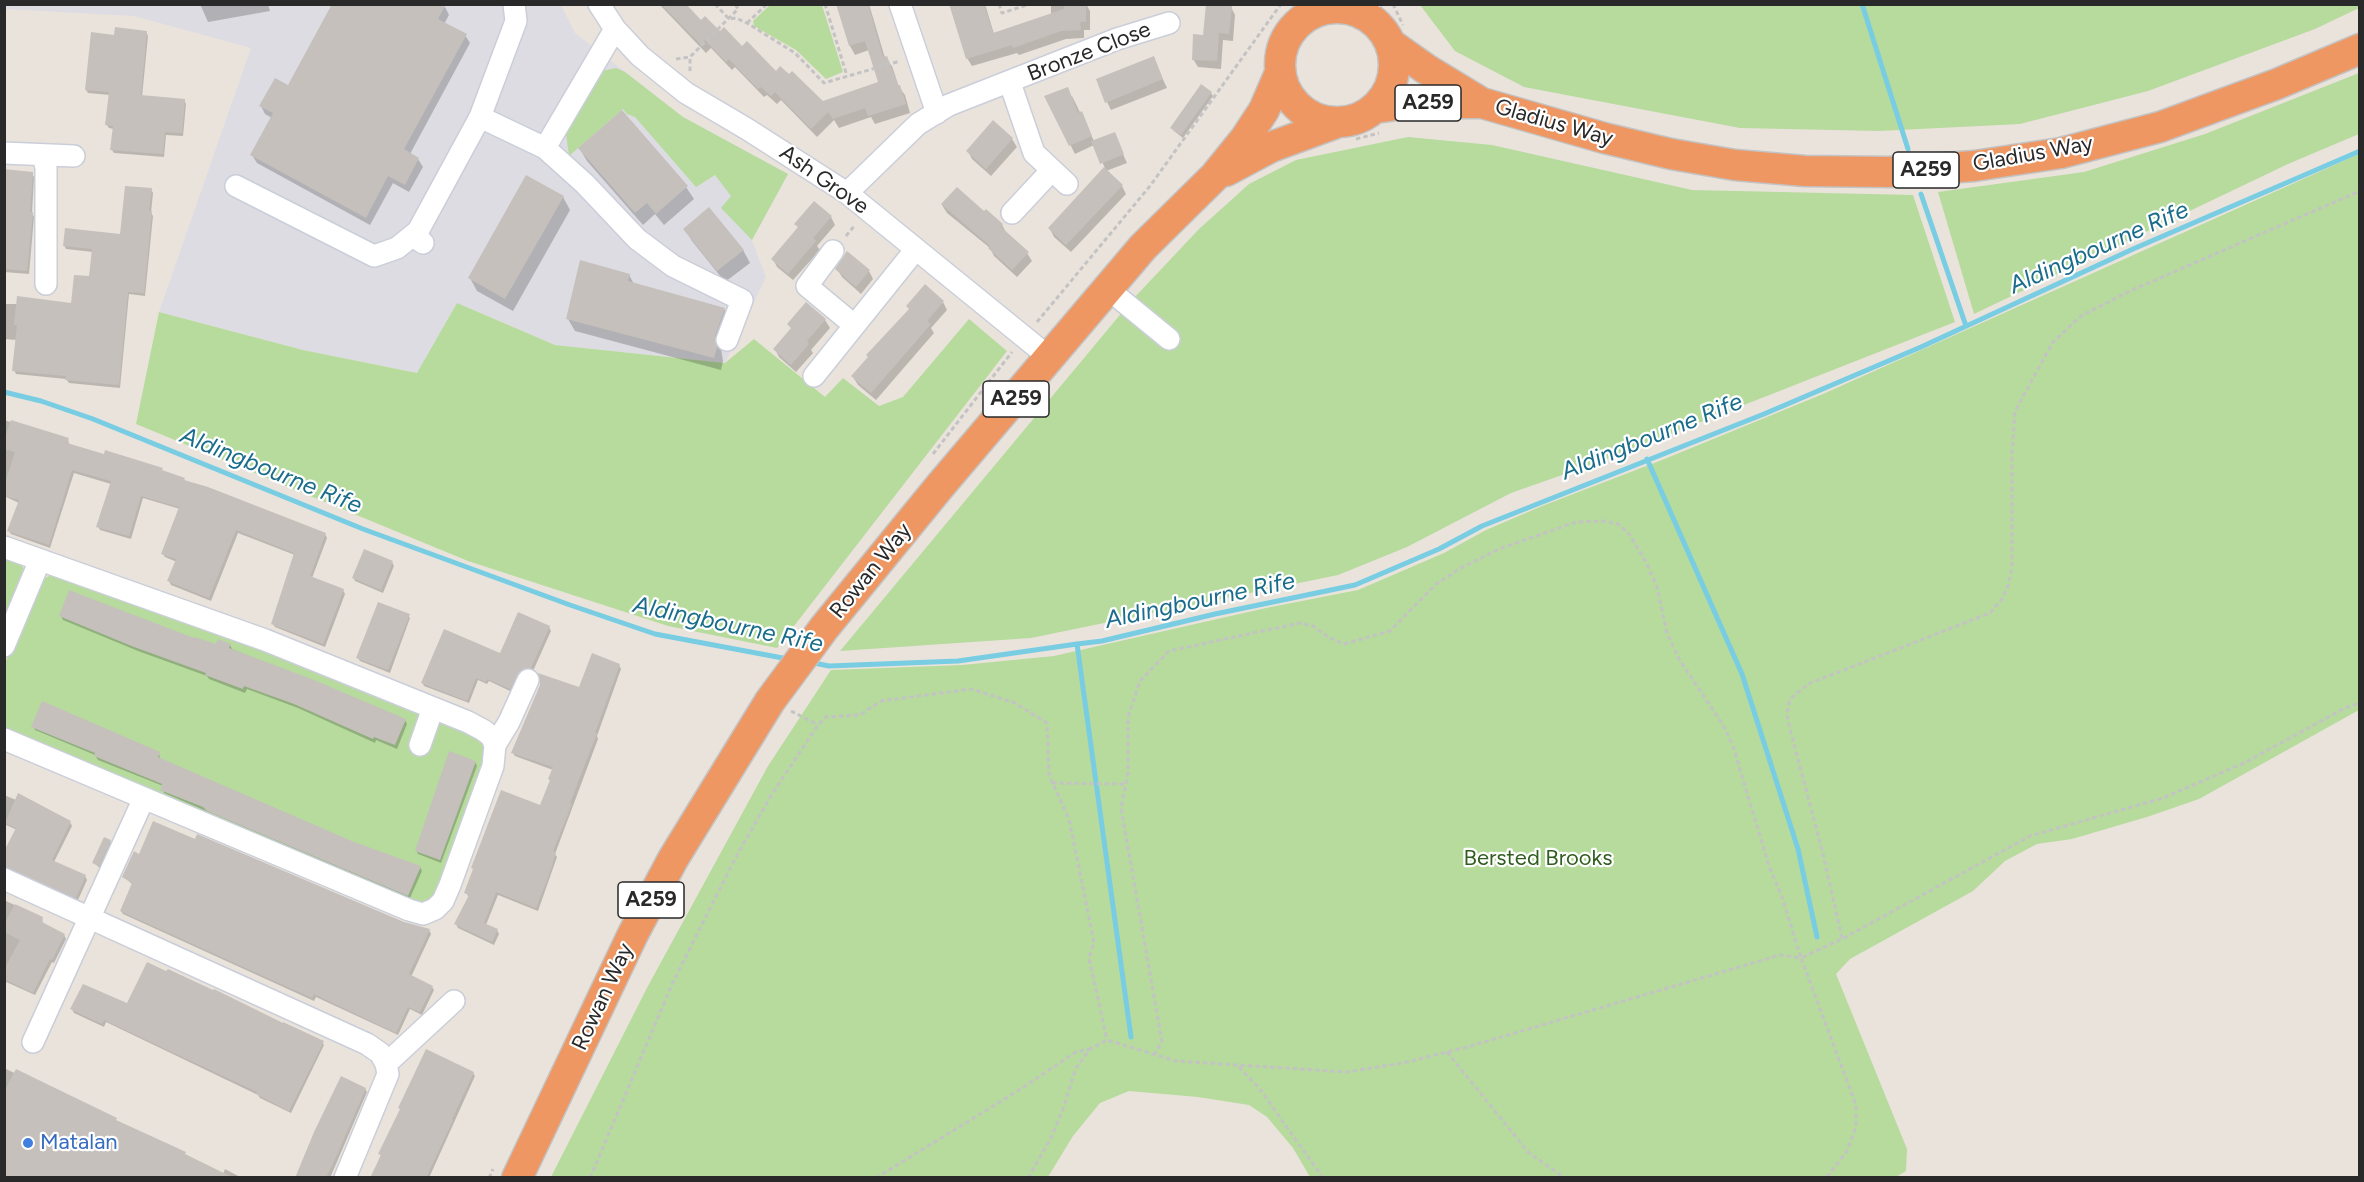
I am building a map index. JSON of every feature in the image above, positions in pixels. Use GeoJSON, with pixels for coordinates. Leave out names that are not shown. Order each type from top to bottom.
{"type":"FeatureCollection","features":[{"type":"Feature","properties":{"kind":"highway"},"geometry":{"type":"LineString","coordinates":[[1338,7],[1370,11],[1387,34],[1395,62],[1393,79],[1386,95],[1375,108],[1358,118],[1339,122],[1322,121],[1300,108],[1285,89],[1280,73],[1280,57],[1284,41],[1293,27],[1299,8],[1338,7]]}},
{"type":"Feature","properties":{"kind":"highway","name":"Gladius Way"},"geometry":{"type":"LineString","coordinates":[[1392,45],[1482,103],[1604,138],[1713,161],[1805,171],[1889,172],[1974,166],[2061,153],[2160,127],[2277,84],[2360,49]]}},
{"type":"Feature","properties":{"kind":"highway","name":"Rowan Way"},"geometry":{"type":"LineString","coordinates":[[517,1178],[633,934],[673,859],[735,754],[787,697],[824,628],[940,486],[1143,247],[1215,176],[1245,139],[1264,110],[1280,73]]}},
{"type":"Feature","properties":{"kind":"highway","name":"Gladius Way"},"geometry":{"type":"LineString","coordinates":[[1375,108],[1412,103],[1482,103]]}},
{"type":"Feature","properties":{"kind":"highway","name":"Rowan Way"},"geometry":{"type":"LineString","coordinates":[[1215,176],[1271,147],[1339,122]]}},
{"type":"Feature","properties":{"kind":"street"},"geometry":{"type":"LineString","coordinates":[[236,186],[374,256],[420,237],[480,117],[516,21],[514,4]]}},
{"type":"Feature","properties":{"kind":"street","name":"Ash Grove"},"geometry":{"type":"LineString","coordinates":[[599,4],[615,29],[640,56],[686,93],[848,193],[1050,358]]}},
{"type":"Feature","properties":{"kind":"street"},"geometry":{"type":"LineString","coordinates":[[900,4],[936,113]]}},
{"type":"Feature","properties":{"kind":"street","name":"Bronze Close"},"geometry":{"type":"LineString","coordinates":[[848,193],[918,124],[949,105],[1010,83],[1117,39],[1169,23]]}},
{"type":"Feature","properties":{"kind":"street"},"geometry":{"type":"LineString","coordinates":[[545,148],[615,29]]}},
{"type":"Feature","properties":{"kind":"street","name":"Bronze Close"},"geometry":{"type":"LineString","coordinates":[[1010,83],[1034,153],[1060,177],[1012,213]]}},
{"type":"Feature","properties":{"kind":"street"},"geometry":{"type":"LineString","coordinates":[[480,117],[545,148],[585,184],[637,239],[673,266],[742,300],[727,339]]}},
{"type":"Feature","properties":{"kind":"street"},"geometry":{"type":"LineString","coordinates":[[4,153],[74,156]]}},
{"type":"Feature","properties":{"kind":"street"},"geometry":{"type":"LineString","coordinates":[[43,155],[46,168],[46,284]]}},
{"type":"Feature","properties":{"kind":"street"},"geometry":{"type":"LineString","coordinates":[[814,376],[916,249]]}},
{"type":"Feature","properties":{"kind":"street"},"geometry":{"type":"LineString","coordinates":[[833,251],[807,286],[854,325]]}},
{"type":"Feature","properties":{"kind":"street"},"geometry":{"type":"LineString","coordinates":[[1108,289],[1169,339]]}},
{"type":"Feature","properties":{"kind":"street"},"geometry":{"type":"LineString","coordinates":[[4,547],[265,640],[483,730],[491,736],[495,745]]}},
{"type":"Feature","properties":{"kind":"street"},"geometry":{"type":"LineString","coordinates":[[4,646],[40,560]]}},
{"type":"Feature","properties":{"kind":"street"},"geometry":{"type":"LineString","coordinates":[[4,739],[423,914],[435,909],[443,901],[493,766],[495,745],[519,704],[528,680]]}},
{"type":"Feature","properties":{"kind":"street"},"geometry":{"type":"LineString","coordinates":[[420,745],[433,708]]}},
{"type":"Feature","properties":{"kind":"street"},"geometry":{"type":"LineString","coordinates":[[33,1042],[144,798]]}},
{"type":"Feature","properties":{"kind":"street"},"geometry":{"type":"LineString","coordinates":[[4,879],[367,1044],[380,1053],[388,1074],[345,1178]]}},
{"type":"Feature","properties":{"kind":"street"},"geometry":{"type":"LineString","coordinates":[[386,1064],[454,1001]]}},
{"type":"Feature","properties":{"kind":"path"},"geometry":{"type":"LineString","coordinates":[[715,4],[729,18],[736,18],[747,23],[795,53],[824,83],[916,57]]}},
{"type":"Feature","properties":{"kind":"path"},"geometry":{"type":"LineString","coordinates":[[676,66],[668,59],[690,57],[738,9],[735,4]]}},
{"type":"Feature","properties":{"kind":"path"},"geometry":{"type":"LineString","coordinates":[[747,23],[767,4]]}},
{"type":"Feature","properties":{"kind":"path"},"geometry":{"type":"LineString","coordinates":[[825,4],[847,76]]}},
{"type":"Feature","properties":{"kind":"path"},"geometry":{"type":"LineString","coordinates":[[999,4],[1002,13],[1030,4]]}},
{"type":"Feature","properties":{"kind":"path"},"geometry":{"type":"LineString","coordinates":[[929,460],[1024,337],[1299,8]]}},
{"type":"Feature","properties":{"kind":"path"},"geometry":{"type":"LineString","coordinates":[[684,72],[691,79],[690,57]]}},
{"type":"Feature","properties":{"kind":"path"},"geometry":{"type":"LineString","coordinates":[[1842,939],[1787,715],[1790,699],[1808,684],[1990,613],[2002,599],[2008,586],[2012,567],[2012,454],[2015,411],[2053,342],[2081,316],[2141,286],[2360,191]]}},
{"type":"Feature","properties":{"kind":"path"},"geometry":{"type":"LineString","coordinates":[[833,251],[868,210]]}},
{"type":"Feature","properties":{"kind":"path"},"geometry":{"type":"LineString","coordinates":[[1154,1054],[1162,1042],[1121,808],[1128,773],[1128,717],[1140,681],[1169,651],[1300,623],[1313,626],[1328,638],[1344,644],[1367,639],[1390,631],[1435,585],[1459,569],[1499,549],[1576,522],[1603,521],[1618,524],[1629,534],[1657,587],[1667,633],[1679,659],[1723,725],[1733,746],[1769,866],[1856,1105],[1856,1127],[1847,1151],[1826,1178]]}},
{"type":"Feature","properties":{"kind":"path"},"geometry":{"type":"LineString","coordinates":[[590,1178],[673,982],[772,794],[818,725],[826,717],[860,715],[881,701],[971,689],[1015,703],[1047,723],[1049,775],[1070,819],[1094,942],[1089,958],[1107,1040]]}},
{"type":"Feature","properties":{"kind":"path"},"geometry":{"type":"LineString","coordinates":[[787,697],[791,711],[818,725]]}},
{"type":"Feature","properties":{"kind":"path"},"geometry":{"type":"LineString","coordinates":[[876,1178],[1016,1092],[1076,1052],[1090,1049],[1107,1040],[1176,1061],[1346,1072],[1403,1063],[1447,1052],[1780,955],[1801,958],[1842,939],[2030,836],[2163,798],[2244,764],[2345,708],[2360,703]]}},
{"type":"Feature","properties":{"kind":"path"},"geometry":{"type":"LineString","coordinates":[[1052,783],[1126,784]]}},
{"type":"Feature","properties":{"kind":"path"},"geometry":{"type":"LineString","coordinates":[[1028,1178],[1051,1138],[1064,1109],[1076,1068],[1090,1049]]}},
{"type":"Feature","properties":{"kind":"path"},"geometry":{"type":"LineString","coordinates":[[1447,1052],[1529,1153],[1566,1178]]}},
{"type":"Feature","properties":{"kind":"path"},"geometry":{"type":"LineString","coordinates":[[1238,1066],[1259,1088],[1323,1178]]}},
{"type":"Feature","properties":{"kind":"shaded area"},"geometry":{"type":"Polygon","coordinates":[[[4,5],[561,5],[575,33],[683,117],[788,174],[752,240],[766,277],[725,363],[555,345],[457,303],[418,373],[303,350],[159,312],[251,48],[134,16],[5,9],[4,5]]]}},
{"type":"Feature","properties":{"kind":"green space"},"geometry":{"type":"Polygon","coordinates":[[[771,4],[822,5],[843,72],[826,79],[796,50],[754,26],[753,21],[771,4]]]}},
{"type":"Feature","properties":{"kind":"green space"},"geometry":{"type":"Polygon","coordinates":[[[2359,4],[2359,8],[2315,29],[2148,91],[2020,124],[1879,131],[1740,128],[1524,87],[1455,51],[1420,5],[2359,4]]]}},
{"type":"Feature","properties":{"kind":"green space"},"geometry":{"type":"Polygon","coordinates":[[[616,68],[625,72],[683,117],[788,174],[752,240],[721,208],[731,196],[715,175],[696,187],[635,117],[627,114],[623,109],[569,156],[566,134],[602,71],[616,68]]]}},
{"type":"Feature","properties":{"kind":"green space"},"geometry":{"type":"Polygon","coordinates":[[[2359,73],[2359,134],[2288,164],[1974,314],[1938,192],[2084,172],[2205,134],[2359,73]]]}},
{"type":"Feature","properties":{"kind":"green space"},"geometry":{"type":"Polygon","coordinates":[[[1408,137],[1492,145],[1692,190],[1913,195],[1955,322],[1599,462],[1511,493],[1407,547],[1338,575],[1031,638],[840,651],[1134,298],[1199,229],[1249,184],[1296,160],[1408,137]]]}},
{"type":"Feature","properties":{"kind":"green space","name":"Bersted Brooks"},"geometry":{"type":"Polygon","coordinates":[[[2359,154],[2359,710],[2199,799],[2072,839],[2037,844],[2005,861],[1973,891],[1850,959],[1836,974],[1907,1149],[1906,1171],[1896,1177],[1310,1177],[1293,1148],[1267,1117],[1249,1105],[1198,1097],[1129,1091],[1100,1103],[1073,1136],[1048,1177],[551,1177],[648,986],[768,766],[831,670],[962,665],[1054,656],[1266,608],[1358,590],[1444,553],[1486,530],[1542,506],[1823,394],[2359,154]]]}},
{"type":"Feature","properties":{"kind":"green space"},"geometry":{"type":"Polygon","coordinates":[[[457,303],[555,345],[725,363],[754,339],[825,397],[843,378],[879,406],[903,397],[969,319],[1007,351],[777,648],[668,626],[468,561],[136,424],[159,312],[303,350],[417,373],[457,303]]]}},
{"type":"Feature","properties":{"kind":"green space"},"geometry":{"type":"Polygon","coordinates":[[[5,553],[19,560],[25,571],[5,631],[5,553]]]}},
{"type":"Feature","properties":{"kind":"green space"},"geometry":{"type":"Polygon","coordinates":[[[55,573],[474,729],[489,746],[447,879],[426,906],[5,732],[5,663],[35,591],[43,579],[55,573]]]}},
{"type":"Feature","properties":{"kind":"building"},"geometry":{"type":"Polygon","coordinates":[[[332,4],[446,4],[438,19],[467,34],[404,149],[419,158],[405,185],[388,176],[366,218],[250,155],[273,113],[259,106],[275,78],[288,85],[332,4]]]}},
{"type":"Feature","properties":{"kind":"building"},"geometry":{"type":"Polygon","coordinates":[[[661,4],[686,4],[701,20],[705,16],[720,31],[724,27],[742,46],[747,41],[776,71],[780,66],[789,74],[792,71],[823,101],[878,82],[865,41],[849,46],[836,4],[868,4],[883,57],[887,56],[906,104],[868,116],[865,108],[833,119],[828,112],[811,129],[775,92],[771,96],[761,87],[758,89],[729,59],[726,62],[705,40],[701,45],[661,4]]]}},
{"type":"Feature","properties":{"kind":"building"},"geometry":{"type":"Polygon","coordinates":[[[949,4],[984,4],[993,33],[1064,9],[1064,4],[1086,4],[1086,22],[1080,22],[1081,30],[1061,31],[1013,48],[1012,45],[966,59],[949,4]]]}},
{"type":"Feature","properties":{"kind":"building"},"geometry":{"type":"Polygon","coordinates":[[[1206,4],[1232,6],[1229,34],[1219,33],[1217,61],[1192,60],[1193,34],[1203,35],[1206,4]]]}},
{"type":"Feature","properties":{"kind":"building"},"geometry":{"type":"Polygon","coordinates":[[[115,27],[147,31],[141,95],[185,99],[182,133],[165,132],[163,154],[110,150],[113,126],[105,125],[109,92],[85,90],[91,32],[114,35],[115,27]]]}},
{"type":"Feature","properties":{"kind":"building"},"geometry":{"type":"Polygon","coordinates":[[[1154,56],[1163,79],[1105,103],[1096,79],[1154,56]]]}},
{"type":"Feature","properties":{"kind":"building"},"geometry":{"type":"Polygon","coordinates":[[[1201,84],[1212,92],[1181,135],[1170,128],[1201,84]]]}},
{"type":"Feature","properties":{"kind":"building"},"geometry":{"type":"Polygon","coordinates":[[[1068,87],[1078,113],[1082,111],[1092,136],[1069,146],[1044,96],[1068,87]]]}},
{"type":"Feature","properties":{"kind":"building"},"geometry":{"type":"Polygon","coordinates":[[[622,110],[688,186],[656,214],[647,203],[635,213],[578,148],[622,110]]]}},
{"type":"Feature","properties":{"kind":"building"},"geometry":{"type":"Polygon","coordinates":[[[993,120],[1013,138],[986,169],[966,151],[993,120]]]}},
{"type":"Feature","properties":{"kind":"building"},"geometry":{"type":"Polygon","coordinates":[[[1115,132],[1124,154],[1100,164],[1091,141],[1115,132]]]}},
{"type":"Feature","properties":{"kind":"building"},"geometry":{"type":"Polygon","coordinates":[[[1104,167],[1123,185],[1066,245],[1048,228],[1104,167]]]}},
{"type":"Feature","properties":{"kind":"building"},"geometry":{"type":"Polygon","coordinates":[[[4,169],[33,172],[30,212],[33,212],[27,271],[4,269],[4,169]]]}},
{"type":"Feature","properties":{"kind":"building"},"geometry":{"type":"Polygon","coordinates":[[[526,175],[564,196],[505,299],[468,278],[526,175]]]}},
{"type":"Feature","properties":{"kind":"building"},"geometry":{"type":"Polygon","coordinates":[[[125,186],[152,188],[149,211],[152,211],[144,293],[128,292],[119,385],[65,380],[66,376],[12,371],[17,325],[14,325],[17,296],[71,303],[74,275],[89,276],[92,249],[63,246],[65,228],[120,234],[125,186]]]}},
{"type":"Feature","properties":{"kind":"building"},"geometry":{"type":"Polygon","coordinates":[[[957,187],[1003,224],[1001,227],[1029,252],[1012,270],[988,248],[990,246],[941,204],[957,187]]]}},
{"type":"Feature","properties":{"kind":"building"},"geometry":{"type":"Polygon","coordinates":[[[814,201],[832,216],[813,238],[816,241],[788,274],[771,259],[798,227],[794,224],[814,201]]]}},
{"type":"Feature","properties":{"kind":"building"},"geometry":{"type":"Polygon","coordinates":[[[709,207],[744,250],[717,271],[683,229],[709,207]]]}},
{"type":"Feature","properties":{"kind":"building"},"geometry":{"type":"Polygon","coordinates":[[[847,251],[870,270],[856,287],[835,269],[847,251]]]}},
{"type":"Feature","properties":{"kind":"building"},"geometry":{"type":"Polygon","coordinates":[[[580,260],[630,274],[628,281],[725,308],[715,336],[717,348],[714,358],[566,319],[580,260]]]}},
{"type":"Feature","properties":{"kind":"building"},"geometry":{"type":"Polygon","coordinates":[[[925,284],[944,301],[927,321],[931,324],[871,393],[851,376],[868,357],[866,355],[909,309],[906,306],[925,284]]]}},
{"type":"Feature","properties":{"kind":"building"},"geometry":{"type":"Polygon","coordinates":[[[806,302],[826,319],[791,365],[773,349],[791,328],[787,324],[806,302]]]}},
{"type":"Feature","properties":{"kind":"building"},"geometry":{"type":"Polygon","coordinates":[[[11,420],[69,438],[67,443],[104,454],[105,450],[163,468],[162,470],[185,478],[184,480],[208,487],[326,533],[310,576],[344,589],[323,644],[271,624],[294,553],[236,530],[209,598],[167,581],[176,559],[161,554],[179,507],[141,496],[129,536],[96,527],[111,481],[72,470],[49,545],[7,531],[19,500],[4,496],[4,486],[15,452],[4,449],[4,441],[11,420]]]}},
{"type":"Feature","properties":{"kind":"building"},"geometry":{"type":"Polygon","coordinates":[[[364,549],[393,561],[381,590],[352,578],[364,549]]]}},
{"type":"Feature","properties":{"kind":"building"},"geometry":{"type":"Polygon","coordinates":[[[69,590],[194,638],[216,644],[218,639],[231,644],[229,648],[314,680],[406,719],[395,745],[374,737],[373,739],[294,704],[205,675],[206,673],[59,616],[69,590]]]}},
{"type":"Feature","properties":{"kind":"building"},"geometry":{"type":"Polygon","coordinates":[[[378,602],[410,614],[388,670],[356,658],[378,602]]]}},
{"type":"Feature","properties":{"kind":"building"},"geometry":{"type":"Polygon","coordinates":[[[518,612],[550,626],[531,668],[520,670],[510,689],[487,679],[486,682],[476,678],[467,701],[421,683],[444,629],[500,653],[518,612]]]}},
{"type":"Feature","properties":{"kind":"building"},"geometry":{"type":"Polygon","coordinates":[[[592,653],[620,664],[570,803],[572,804],[553,851],[556,852],[549,875],[536,908],[496,892],[484,923],[498,929],[492,942],[454,924],[469,895],[464,893],[473,869],[471,868],[501,790],[540,805],[550,780],[548,779],[553,767],[511,753],[540,685],[538,673],[579,687],[592,653]]]}},
{"type":"Feature","properties":{"kind":"building"},"geometry":{"type":"Polygon","coordinates":[[[42,701],[160,752],[158,757],[354,842],[421,866],[408,896],[160,790],[162,784],[31,727],[42,701]]]}},
{"type":"Feature","properties":{"kind":"building"},"geometry":{"type":"Polygon","coordinates":[[[449,751],[476,761],[440,860],[415,851],[449,751]]]}},
{"type":"Feature","properties":{"kind":"building"},"geometry":{"type":"Polygon","coordinates":[[[18,793],[71,821],[52,860],[86,875],[76,898],[4,867],[4,851],[16,828],[5,823],[18,793]]]}},
{"type":"Feature","properties":{"kind":"building"},"geometry":{"type":"Polygon","coordinates":[[[153,821],[195,839],[197,834],[404,922],[430,929],[409,974],[433,986],[420,1012],[408,1007],[396,1033],[314,994],[312,998],[120,911],[132,883],[122,877],[134,851],[139,854],[153,821]]]}},
{"type":"Feature","properties":{"kind":"building"},"geometry":{"type":"Polygon","coordinates":[[[104,837],[111,840],[99,866],[92,863],[104,837]]]}},
{"type":"Feature","properties":{"kind":"building"},"geometry":{"type":"Polygon","coordinates":[[[15,904],[43,917],[42,922],[65,934],[33,993],[4,979],[4,970],[20,940],[4,932],[4,925],[15,904]]]}},
{"type":"Feature","properties":{"kind":"building"},"geometry":{"type":"Polygon","coordinates":[[[147,962],[214,989],[324,1041],[289,1111],[256,1094],[257,1092],[104,1020],[102,1024],[70,1009],[83,984],[127,1003],[147,962]]]}},
{"type":"Feature","properties":{"kind":"building"},"geometry":{"type":"Polygon","coordinates":[[[426,1049],[474,1072],[426,1178],[370,1178],[381,1155],[378,1154],[426,1049]]]}},
{"type":"Feature","properties":{"kind":"building"},"geometry":{"type":"Polygon","coordinates":[[[16,1069],[234,1178],[4,1178],[4,1092],[16,1069]]]}},
{"type":"Feature","properties":{"kind":"building"},"geometry":{"type":"Polygon","coordinates":[[[341,1076],[366,1088],[335,1159],[326,1178],[295,1178],[314,1132],[341,1076]]]}},
{"type":"Feature","properties":{"kind":"waterway"},"geometry":{"type":"LineString","coordinates":[[1862,4],[1908,149]]}},
{"type":"Feature","properties":{"kind":"waterway","name":"Aldingbourne Rife"},"geometry":{"type":"LineString","coordinates":[[809,662],[829,666],[958,661],[1102,641],[1215,614],[1355,585],[1439,549],[1482,526],[1764,414],[1921,347],[2133,249],[2360,151]]}},
{"type":"Feature","properties":{"kind":"waterway"},"geometry":{"type":"LineString","coordinates":[[1921,194],[1966,326]]}},
{"type":"Feature","properties":{"kind":"waterway","name":"Aldingbourne Rife"},"geometry":{"type":"LineString","coordinates":[[4,392],[41,401],[93,419],[363,529],[655,634],[788,659]]}},
{"type":"Feature","properties":{"kind":"waterway"},"geometry":{"type":"LineString","coordinates":[[1647,459],[1742,674],[1798,849],[1817,937]]}},
{"type":"Feature","properties":{"kind":"waterway"},"geometry":{"type":"LineString","coordinates":[[1077,644],[1131,1037]]}},
{"type":"Feature","properties":{"kind":"place","name":"Matalan"},"geometry":{"type":"Point","coordinates":[28,1143]}}]}
